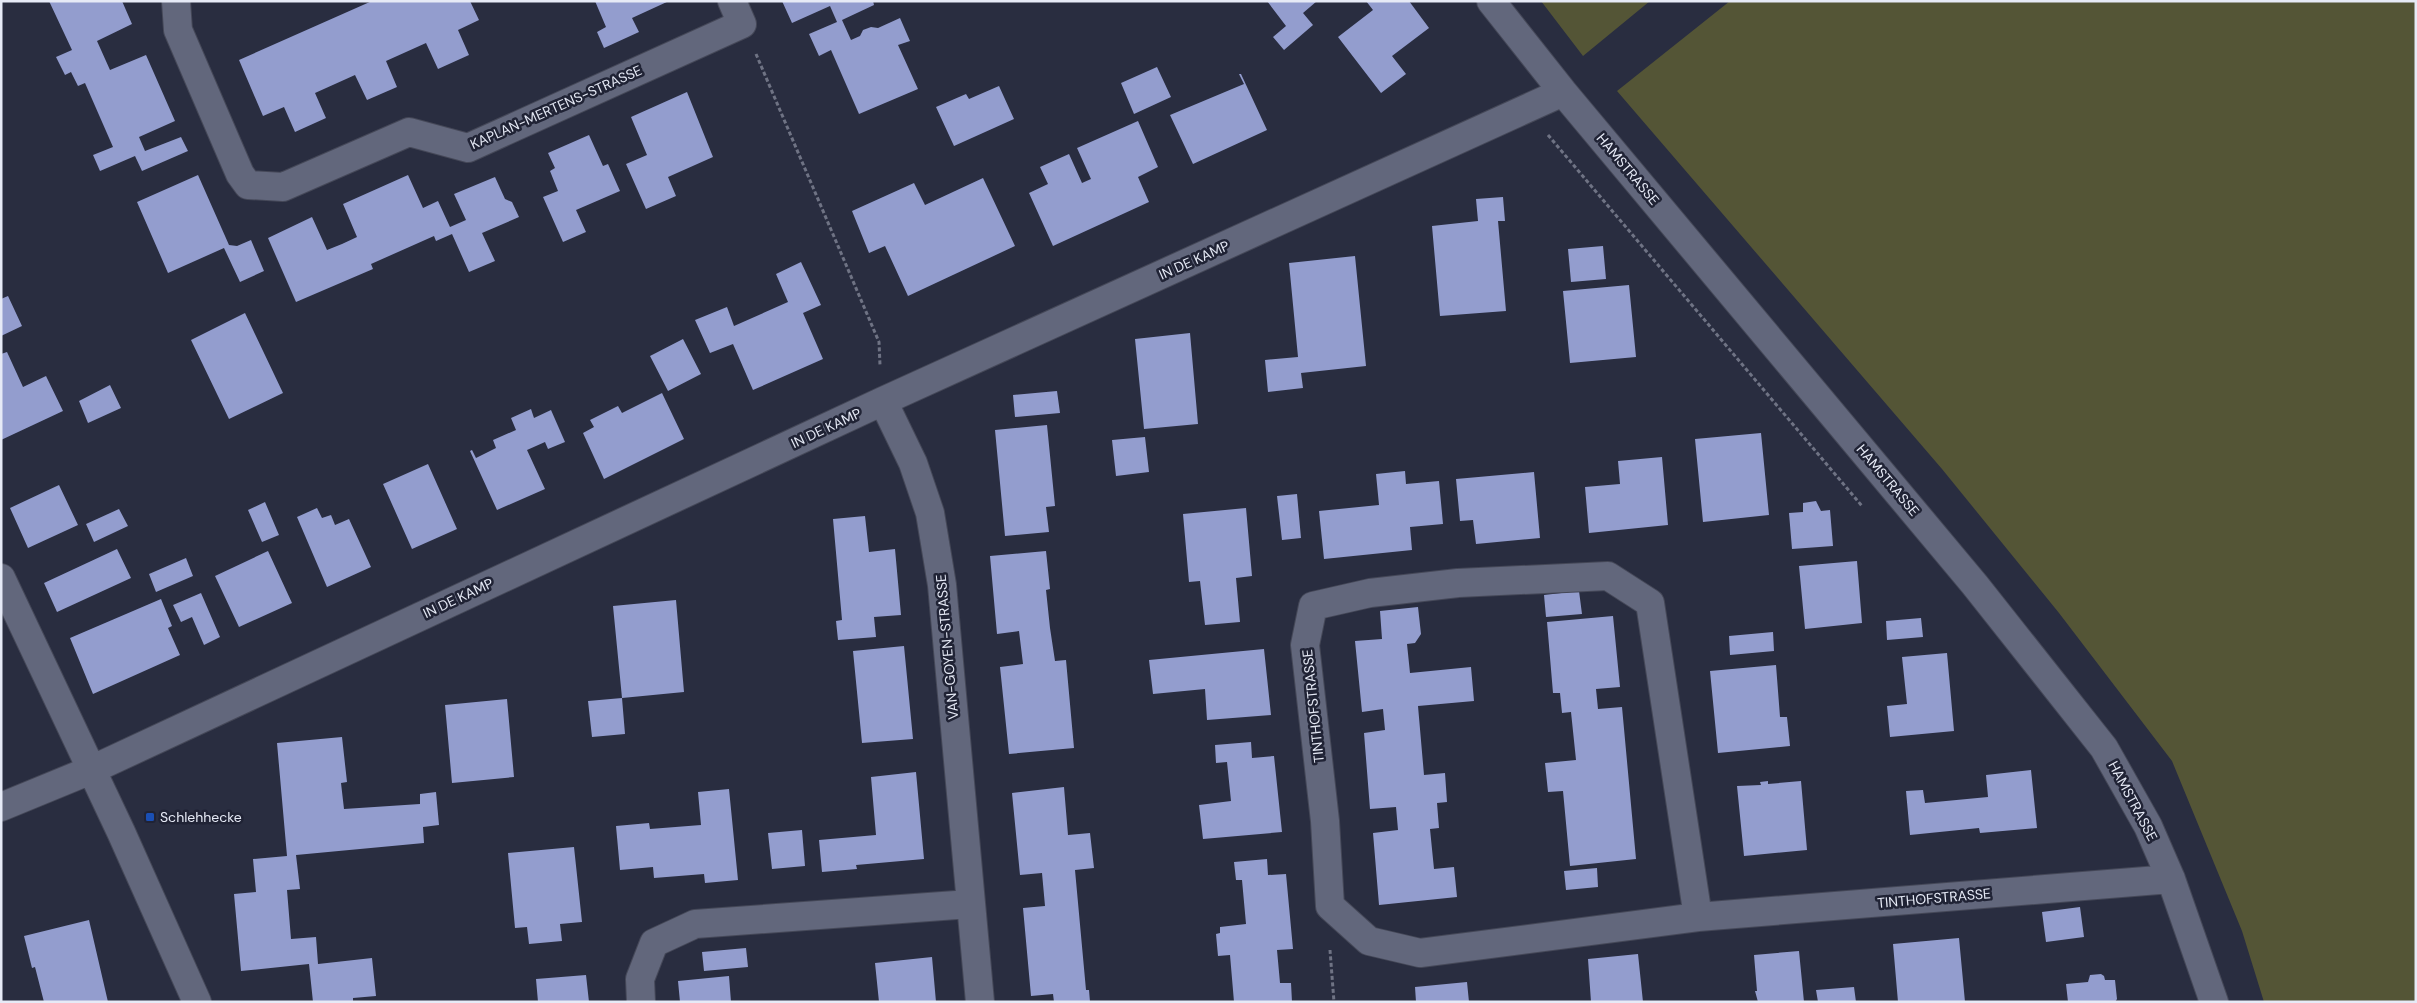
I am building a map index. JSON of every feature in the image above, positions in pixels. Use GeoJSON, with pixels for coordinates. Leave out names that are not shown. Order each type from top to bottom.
{"type":"FeatureCollection","features":[{"type":"Feature","properties":{"kind":"street","name":"KAPLAN-MERTENS-STRASSE"},"geometry":{"type":"LineString","coordinates":[[176,1],[178,30],[240,174],[248,185],[283,188],[409,132],[468,148],[737,13]]}},
{"type":"Feature","properties":{"kind":"street","name":"HAMSTRASSE"},"geometry":{"type":"LineString","coordinates":[[1491,1],[1564,92],[1976,585],[2104,748],[2148,826],[2171,879],[2214,1002]]}},
{"type":"Feature","properties":{"kind":"street","name":"IN DE KAMP"},"geometry":{"type":"LineString","coordinates":[[1,807],[91,770],[883,401],[1564,92]]}},
{"type":"Feature","properties":{"kind":"street","name":"VAN-GOYEN-STRASSE"},"geometry":{"type":"LineString","coordinates":[[883,401],[912,463],[930,513],[942,585],[980,1002]]}},
{"type":"Feature","properties":{"kind":"street","name":"TINTHOFSTRASSE"},"geometry":{"type":"LineString","coordinates":[[1698,917],[1650,603],[1608,576],[1458,583],[1370,593],[1313,606],[1306,646],[1325,821],[1330,906],[1369,941],[1420,953],[1698,917],[2171,879]]}},
{"type":"Feature","properties":{"kind":"street"},"geometry":{"type":"LineString","coordinates":[[1,578],[197,1002]]}},
{"type":"Feature","properties":{"kind":"street"},"geometry":{"type":"LineString","coordinates":[[641,1002],[640,979],[654,943],[695,924],[970,904]]}},
{"type":"Feature","properties":{"kind":"path"},"geometry":{"type":"LineString","coordinates":[[737,13],[879,342],[883,401]]}},
{"type":"Feature","properties":{"kind":"path"},"geometry":{"type":"LineString","coordinates":[[1526,110],[1864,508]]}},
{"type":"Feature","properties":{"kind":"green space"},"geometry":{"type":"Polygon","coordinates":[[[1541,1],[1650,1],[1583,56],[1541,1]]]}},
{"type":"Feature","properties":{"kind":"green space"},"geometry":{"type":"Polygon","coordinates":[[[1730,1],[2416,1],[2416,1002],[2264,1002],[2242,931],[2172,761],[2059,613],[1942,469],[1617,91],[1730,1]]]}},
{"type":"Feature","properties":{"kind":"building"},"geometry":{"type":"Polygon","coordinates":[[[49,1],[122,1],[132,24],[97,41],[110,70],[146,55],[175,121],[139,137],[145,151],[181,137],[188,151],[142,171],[135,156],[100,171],[93,155],[113,147],[85,83],[78,86],[71,72],[65,75],[56,57],[72,50],[49,1]]]}},
{"type":"Feature","properties":{"kind":"building"},"geometry":{"type":"Polygon","coordinates":[[[372,1],[470,1],[479,20],[458,30],[469,55],[438,69],[426,43],[386,61],[397,87],[367,100],[355,75],[315,93],[326,118],[295,132],[284,107],[263,116],[239,60],[372,1]]]}},
{"type":"Feature","properties":{"kind":"building"},"geometry":{"type":"Polygon","coordinates":[[[595,1],[669,1],[632,18],[639,32],[604,48],[597,32],[606,27],[595,1]]]}},
{"type":"Feature","properties":{"kind":"building"},"geometry":{"type":"Polygon","coordinates":[[[782,1],[873,1],[874,5],[842,20],[851,40],[860,36],[863,30],[871,27],[878,28],[900,18],[910,41],[898,45],[918,89],[859,114],[831,50],[819,56],[809,34],[837,22],[830,6],[792,23],[782,1]]]}},
{"type":"Feature","properties":{"kind":"building"},"geometry":{"type":"Polygon","coordinates":[[[1267,1],[1317,1],[1303,13],[1313,25],[1284,50],[1273,37],[1286,26],[1267,1]]]}},
{"type":"Feature","properties":{"kind":"building"},"geometry":{"type":"Polygon","coordinates":[[[1366,1],[1409,1],[1429,28],[1392,56],[1406,74],[1381,93],[1338,37],[1373,10],[1366,1]]]}},
{"type":"Feature","properties":{"kind":"building"},"geometry":{"type":"Polygon","coordinates":[[[1157,67],[1171,97],[1134,114],[1121,83],[1157,67]]]}},
{"type":"Feature","properties":{"kind":"building"},"geometry":{"type":"Polygon","coordinates":[[[1239,74],[1241,74],[1267,130],[1193,164],[1170,115],[1244,84],[1239,74]]]}},
{"type":"Feature","properties":{"kind":"building"},"geometry":{"type":"Polygon","coordinates":[[[999,86],[1014,119],[954,146],[936,107],[966,94],[969,99],[999,86]]]}},
{"type":"Feature","properties":{"kind":"building"},"geometry":{"type":"Polygon","coordinates":[[[687,92],[713,157],[668,177],[676,196],[646,209],[626,164],[647,155],[631,117],[687,92]]]}},
{"type":"Feature","properties":{"kind":"building"},"geometry":{"type":"Polygon","coordinates":[[[1138,121],[1158,167],[1138,177],[1149,202],[1053,246],[1029,193],[1048,184],[1040,167],[1069,154],[1082,183],[1091,179],[1077,148],[1138,121]]]}},
{"type":"Feature","properties":{"kind":"building"},"geometry":{"type":"Polygon","coordinates":[[[589,135],[603,166],[608,164],[620,191],[576,210],[586,232],[563,242],[543,197],[558,191],[550,171],[555,168],[548,153],[589,135]]]}},
{"type":"Feature","properties":{"kind":"building"},"geometry":{"type":"Polygon","coordinates":[[[198,175],[229,245],[237,246],[251,240],[264,271],[240,282],[224,248],[168,273],[137,202],[198,175]]]}},
{"type":"Feature","properties":{"kind":"building"},"geometry":{"type":"Polygon","coordinates":[[[408,175],[423,208],[438,201],[450,227],[466,220],[454,194],[495,177],[505,199],[512,202],[519,217],[482,233],[495,261],[469,272],[452,234],[436,241],[434,236],[371,264],[373,269],[296,302],[268,238],[312,217],[327,250],[342,244],[357,237],[343,204],[408,175]]]}},
{"type":"Feature","properties":{"kind":"building"},"geometry":{"type":"Polygon","coordinates":[[[983,178],[1015,246],[908,296],[885,246],[869,253],[852,211],[914,183],[925,205],[983,178]]]}},
{"type":"Feature","properties":{"kind":"building"},"geometry":{"type":"Polygon","coordinates":[[[1503,197],[1505,221],[1498,221],[1506,311],[1440,316],[1432,226],[1478,221],[1476,199],[1503,197]]]}},
{"type":"Feature","properties":{"kind":"building"},"geometry":{"type":"Polygon","coordinates":[[[1603,246],[1606,279],[1571,282],[1568,249],[1603,246]]]}},
{"type":"Feature","properties":{"kind":"building"},"geometry":{"type":"Polygon","coordinates":[[[1355,256],[1366,366],[1301,373],[1303,388],[1268,392],[1265,360],[1298,357],[1289,263],[1355,256]]]}},
{"type":"Feature","properties":{"kind":"building"},"geometry":{"type":"Polygon","coordinates":[[[801,262],[821,305],[803,313],[823,359],[753,390],[733,344],[710,353],[695,320],[727,307],[734,326],[788,302],[776,274],[801,262]]]}},
{"type":"Feature","properties":{"kind":"building"},"geometry":{"type":"Polygon","coordinates":[[[1629,285],[1636,357],[1570,363],[1563,291],[1629,285]]]}},
{"type":"Feature","properties":{"kind":"building"},"geometry":{"type":"Polygon","coordinates":[[[8,296],[22,326],[1,336],[1,299],[8,296]]]}},
{"type":"Feature","properties":{"kind":"building"},"geometry":{"type":"Polygon","coordinates":[[[245,313],[283,393],[229,419],[191,340],[245,313]]]}},
{"type":"Feature","properties":{"kind":"building"},"geometry":{"type":"Polygon","coordinates":[[[1190,333],[1198,424],[1144,429],[1135,339],[1190,333]]]}},
{"type":"Feature","properties":{"kind":"building"},"geometry":{"type":"Polygon","coordinates":[[[683,339],[701,374],[668,391],[650,356],[683,339]]]}},
{"type":"Feature","properties":{"kind":"building"},"geometry":{"type":"Polygon","coordinates":[[[7,352],[23,387],[46,376],[63,411],[1,440],[1,354],[7,352]]]}},
{"type":"Feature","properties":{"kind":"building"},"geometry":{"type":"Polygon","coordinates":[[[110,385],[121,408],[88,423],[79,401],[110,385]]]}},
{"type":"Feature","properties":{"kind":"building"},"geometry":{"type":"Polygon","coordinates":[[[1057,391],[1060,413],[1015,417],[1013,395],[1057,391]]]}},
{"type":"Feature","properties":{"kind":"building"},"geometry":{"type":"Polygon","coordinates":[[[662,393],[684,439],[604,479],[583,433],[594,427],[590,420],[618,406],[622,413],[662,393]]]}},
{"type":"Feature","properties":{"kind":"building"},"geometry":{"type":"Polygon","coordinates":[[[531,409],[534,418],[551,410],[565,442],[548,449],[545,442],[527,450],[545,489],[497,510],[470,451],[472,450],[476,458],[496,448],[493,440],[516,430],[511,418],[531,409]]]}},
{"type":"Feature","properties":{"kind":"building"},"geometry":{"type":"Polygon","coordinates":[[[1047,425],[1055,506],[1046,507],[1049,532],[1005,536],[995,430],[1047,425]]]}},
{"type":"Feature","properties":{"kind":"building"},"geometry":{"type":"Polygon","coordinates":[[[1761,433],[1769,515],[1703,522],[1695,439],[1761,433]]]}},
{"type":"Feature","properties":{"kind":"building"},"geometry":{"type":"Polygon","coordinates":[[[1145,437],[1149,472],[1116,476],[1112,440],[1145,437]]]}},
{"type":"Feature","properties":{"kind":"building"},"geometry":{"type":"Polygon","coordinates":[[[1662,457],[1668,525],[1589,533],[1585,487],[1620,484],[1618,461],[1662,457]]]}},
{"type":"Feature","properties":{"kind":"building"},"geometry":{"type":"Polygon","coordinates":[[[428,464],[457,529],[412,549],[383,484],[428,464]]]}},
{"type":"Feature","properties":{"kind":"building"},"geometry":{"type":"Polygon","coordinates":[[[1405,471],[1406,484],[1439,481],[1443,524],[1410,527],[1412,550],[1324,559],[1319,511],[1379,505],[1376,474],[1405,471]]]}},
{"type":"Feature","properties":{"kind":"building"},"geometry":{"type":"Polygon","coordinates":[[[1534,472],[1540,538],[1476,544],[1473,520],[1460,521],[1456,479],[1534,472]]]}},
{"type":"Feature","properties":{"kind":"building"},"geometry":{"type":"Polygon","coordinates":[[[59,485],[78,525],[28,548],[10,508],[59,485]]]}},
{"type":"Feature","properties":{"kind":"building"},"geometry":{"type":"Polygon","coordinates":[[[1297,494],[1301,538],[1282,540],[1277,496],[1297,494]]]}},
{"type":"Feature","properties":{"kind":"building"},"geometry":{"type":"Polygon","coordinates":[[[1816,501],[1821,511],[1830,510],[1833,546],[1792,549],[1789,513],[1803,512],[1803,503],[1816,501]]]}},
{"type":"Feature","properties":{"kind":"building"},"geometry":{"type":"Polygon","coordinates":[[[265,502],[279,535],[262,542],[248,510],[265,502]]]}},
{"type":"Feature","properties":{"kind":"building"},"geometry":{"type":"Polygon","coordinates":[[[317,508],[322,518],[331,515],[335,525],[349,519],[371,567],[327,587],[297,517],[317,508]]]}},
{"type":"Feature","properties":{"kind":"building"},"geometry":{"type":"Polygon","coordinates":[[[1246,508],[1252,576],[1236,578],[1240,622],[1205,625],[1200,581],[1189,582],[1183,514],[1246,508]]]}},
{"type":"Feature","properties":{"kind":"building"},"geometry":{"type":"Polygon","coordinates":[[[119,509],[128,526],[94,542],[86,524],[119,509]]]}},
{"type":"Feature","properties":{"kind":"building"},"geometry":{"type":"Polygon","coordinates":[[[865,516],[869,552],[895,549],[901,615],[874,617],[876,637],[838,640],[836,621],[842,620],[833,519],[865,516]]]}},
{"type":"Feature","properties":{"kind":"building"},"geometry":{"type":"Polygon","coordinates":[[[117,549],[131,578],[57,612],[44,583],[117,549]]]}},
{"type":"Feature","properties":{"kind":"building"},"geometry":{"type":"Polygon","coordinates":[[[268,551],[292,603],[239,627],[215,576],[268,551]]]}},
{"type":"Feature","properties":{"kind":"building"},"geometry":{"type":"Polygon","coordinates":[[[1046,551],[1050,589],[1046,590],[1050,628],[1055,661],[1066,660],[1074,748],[1009,754],[1000,667],[1023,664],[1019,631],[997,634],[990,556],[1046,551]]]}},
{"type":"Feature","properties":{"kind":"building"},"geometry":{"type":"Polygon","coordinates":[[[186,558],[193,576],[156,592],[149,574],[186,558]]]}},
{"type":"Feature","properties":{"kind":"building"},"geometry":{"type":"Polygon","coordinates":[[[1857,561],[1862,623],[1805,629],[1799,566],[1857,561]]]}},
{"type":"Feature","properties":{"kind":"building"},"geometry":{"type":"Polygon","coordinates":[[[1579,591],[1582,614],[1546,617],[1544,595],[1579,591]]]}},
{"type":"Feature","properties":{"kind":"building"},"geometry":{"type":"Polygon","coordinates":[[[201,593],[220,637],[204,645],[192,617],[181,622],[173,605],[201,593]]]}},
{"type":"Feature","properties":{"kind":"building"},"geometry":{"type":"Polygon","coordinates":[[[161,599],[172,626],[168,628],[180,655],[93,694],[70,638],[161,599]]]}},
{"type":"Feature","properties":{"kind":"building"},"geometry":{"type":"Polygon","coordinates":[[[676,600],[684,692],[622,698],[613,606],[676,600]]]}},
{"type":"Feature","properties":{"kind":"building"},"geometry":{"type":"Polygon","coordinates":[[[1418,607],[1421,634],[1415,643],[1407,644],[1410,673],[1471,667],[1474,701],[1418,706],[1424,775],[1445,773],[1447,802],[1437,803],[1439,828],[1430,829],[1434,869],[1454,867],[1457,897],[1379,905],[1373,833],[1398,830],[1396,807],[1370,809],[1364,733],[1385,730],[1383,709],[1362,712],[1355,641],[1382,639],[1380,611],[1418,607]]]}},
{"type":"Feature","properties":{"kind":"building"},"geometry":{"type":"Polygon","coordinates":[[[1613,616],[1620,687],[1596,689],[1598,709],[1622,707],[1636,859],[1570,866],[1563,791],[1548,792],[1545,763],[1576,760],[1571,712],[1562,713],[1560,693],[1553,693],[1547,622],[1613,616]]]}},
{"type":"Feature","properties":{"kind":"building"},"geometry":{"type":"Polygon","coordinates":[[[1921,618],[1923,637],[1887,640],[1886,621],[1921,618]]]}},
{"type":"Feature","properties":{"kind":"building"},"geometry":{"type":"Polygon","coordinates":[[[1773,632],[1774,651],[1730,655],[1729,636],[1773,632]]]}},
{"type":"Feature","properties":{"kind":"building"},"geometry":{"type":"Polygon","coordinates":[[[904,646],[913,739],[862,743],[853,651],[904,646]]]}},
{"type":"Feature","properties":{"kind":"building"},"geometry":{"type":"Polygon","coordinates":[[[1264,649],[1271,715],[1207,720],[1205,689],[1153,694],[1149,660],[1264,649]]]}},
{"type":"Feature","properties":{"kind":"building"},"geometry":{"type":"Polygon","coordinates":[[[1947,653],[1954,731],[1890,737],[1887,706],[1907,704],[1902,657],[1947,653]]]}},
{"type":"Feature","properties":{"kind":"building"},"geometry":{"type":"Polygon","coordinates":[[[1776,665],[1780,717],[1787,717],[1790,746],[1718,753],[1710,671],[1776,665]]]}},
{"type":"Feature","properties":{"kind":"building"},"geometry":{"type":"Polygon","coordinates":[[[622,698],[625,734],[592,737],[588,701],[622,698]]]}},
{"type":"Feature","properties":{"kind":"building"},"geometry":{"type":"Polygon","coordinates":[[[507,699],[514,777],[452,783],[445,705],[507,699]]]}},
{"type":"Feature","properties":{"kind":"building"},"geometry":{"type":"Polygon","coordinates":[[[342,737],[347,782],[341,783],[344,809],[420,804],[420,794],[436,792],[439,825],[423,827],[424,843],[296,855],[300,889],[287,890],[291,939],[316,937],[318,964],[372,958],[376,996],[353,998],[353,1002],[313,1002],[309,964],[241,971],[234,894],[256,892],[253,859],[287,856],[277,743],[342,737]]]}},
{"type":"Feature","properties":{"kind":"building"},"geometry":{"type":"Polygon","coordinates":[[[1251,742],[1252,758],[1274,756],[1282,832],[1203,839],[1199,805],[1231,801],[1227,762],[1216,763],[1215,745],[1251,742]]]}},
{"type":"Feature","properties":{"kind":"building"},"geometry":{"type":"Polygon","coordinates":[[[2031,770],[2037,828],[1980,833],[1979,828],[1910,835],[1906,791],[1923,790],[1925,803],[1988,797],[1986,775],[2031,770]]]}},
{"type":"Feature","properties":{"kind":"building"},"geometry":{"type":"Polygon","coordinates":[[[916,772],[924,859],[856,865],[857,869],[822,872],[819,840],[876,835],[871,777],[916,772]]]}},
{"type":"Feature","properties":{"kind":"building"},"geometry":{"type":"Polygon","coordinates":[[[1768,781],[1768,784],[1801,781],[1807,850],[1744,856],[1737,786],[1761,785],[1760,782],[1768,781]]]}},
{"type":"Feature","properties":{"kind":"building"},"geometry":{"type":"Polygon","coordinates":[[[1064,787],[1068,835],[1090,833],[1094,868],[1075,870],[1086,990],[1089,990],[1090,1002],[1054,1002],[1053,994],[1031,996],[1023,908],[1045,906],[1042,873],[1020,875],[1012,793],[1064,787]]]}},
{"type":"Feature","properties":{"kind":"building"},"geometry":{"type":"Polygon","coordinates":[[[729,789],[738,880],[705,883],[704,874],[654,878],[653,867],[620,870],[616,826],[649,823],[650,829],[701,825],[698,792],[729,789]]]}},
{"type":"Feature","properties":{"kind":"building"},"geometry":{"type":"Polygon","coordinates":[[[802,830],[805,866],[772,869],[768,833],[802,830]]]}},
{"type":"Feature","properties":{"kind":"building"},"geometry":{"type":"Polygon","coordinates":[[[574,847],[582,922],[560,924],[562,941],[529,944],[527,927],[515,928],[508,853],[574,847]]]}},
{"type":"Feature","properties":{"kind":"building"},"geometry":{"type":"Polygon","coordinates":[[[1267,859],[1268,875],[1286,874],[1293,949],[1277,950],[1280,983],[1291,983],[1292,1002],[1234,1002],[1230,955],[1218,956],[1216,934],[1220,933],[1220,927],[1246,924],[1242,880],[1236,880],[1234,862],[1267,859]]]}},
{"type":"Feature","properties":{"kind":"building"},"geometry":{"type":"Polygon","coordinates":[[[1597,868],[1598,887],[1566,890],[1564,871],[1597,868]]]}},
{"type":"Feature","properties":{"kind":"building"},"geometry":{"type":"Polygon","coordinates":[[[2080,907],[2084,937],[2046,942],[2042,912],[2080,907]]]}},
{"type":"Feature","properties":{"kind":"building"},"geometry":{"type":"Polygon","coordinates":[[[89,920],[108,1002],[44,1002],[35,967],[32,968],[24,936],[89,920]]]}},
{"type":"Feature","properties":{"kind":"building"},"geometry":{"type":"Polygon","coordinates":[[[1959,938],[1965,1002],[1898,1002],[1893,944],[1959,938]]]}},
{"type":"Feature","properties":{"kind":"building"},"geometry":{"type":"Polygon","coordinates":[[[746,948],[748,967],[704,971],[702,952],[746,948]]]}},
{"type":"Feature","properties":{"kind":"building"},"geometry":{"type":"Polygon","coordinates":[[[1799,951],[1804,1002],[1758,1002],[1755,991],[1757,991],[1754,955],[1799,951]]]}},
{"type":"Feature","properties":{"kind":"building"},"geometry":{"type":"Polygon","coordinates":[[[1638,954],[1643,1002],[1591,1002],[1588,959],[1638,954]]]}},
{"type":"Feature","properties":{"kind":"building"},"geometry":{"type":"Polygon","coordinates":[[[932,957],[936,1002],[879,1002],[875,963],[932,957]]]}},
{"type":"Feature","properties":{"kind":"building"},"geometry":{"type":"Polygon","coordinates":[[[2101,974],[2105,980],[2115,980],[2117,999],[2115,1002],[2068,1002],[2066,984],[2088,982],[2090,975],[2101,974]]]}},
{"type":"Feature","properties":{"kind":"building"},"geometry":{"type":"Polygon","coordinates":[[[586,975],[589,1002],[538,1002],[536,979],[586,975]]]}},
{"type":"Feature","properties":{"kind":"building"},"geometry":{"type":"Polygon","coordinates":[[[729,976],[731,1002],[680,1002],[678,981],[729,976]]]}},
{"type":"Feature","properties":{"kind":"building"},"geometry":{"type":"Polygon","coordinates":[[[1467,982],[1469,1002],[1416,1002],[1415,987],[1467,982]]]}},
{"type":"Feature","properties":{"kind":"building"},"geometry":{"type":"Polygon","coordinates":[[[1854,987],[1856,1002],[1818,1002],[1816,990],[1854,987]]]}},
{"type":"Feature","properties":{"kind":"place","name":"Schlehhecke"},"geometry":{"type":"Point","coordinates":[150,817]}}]}
